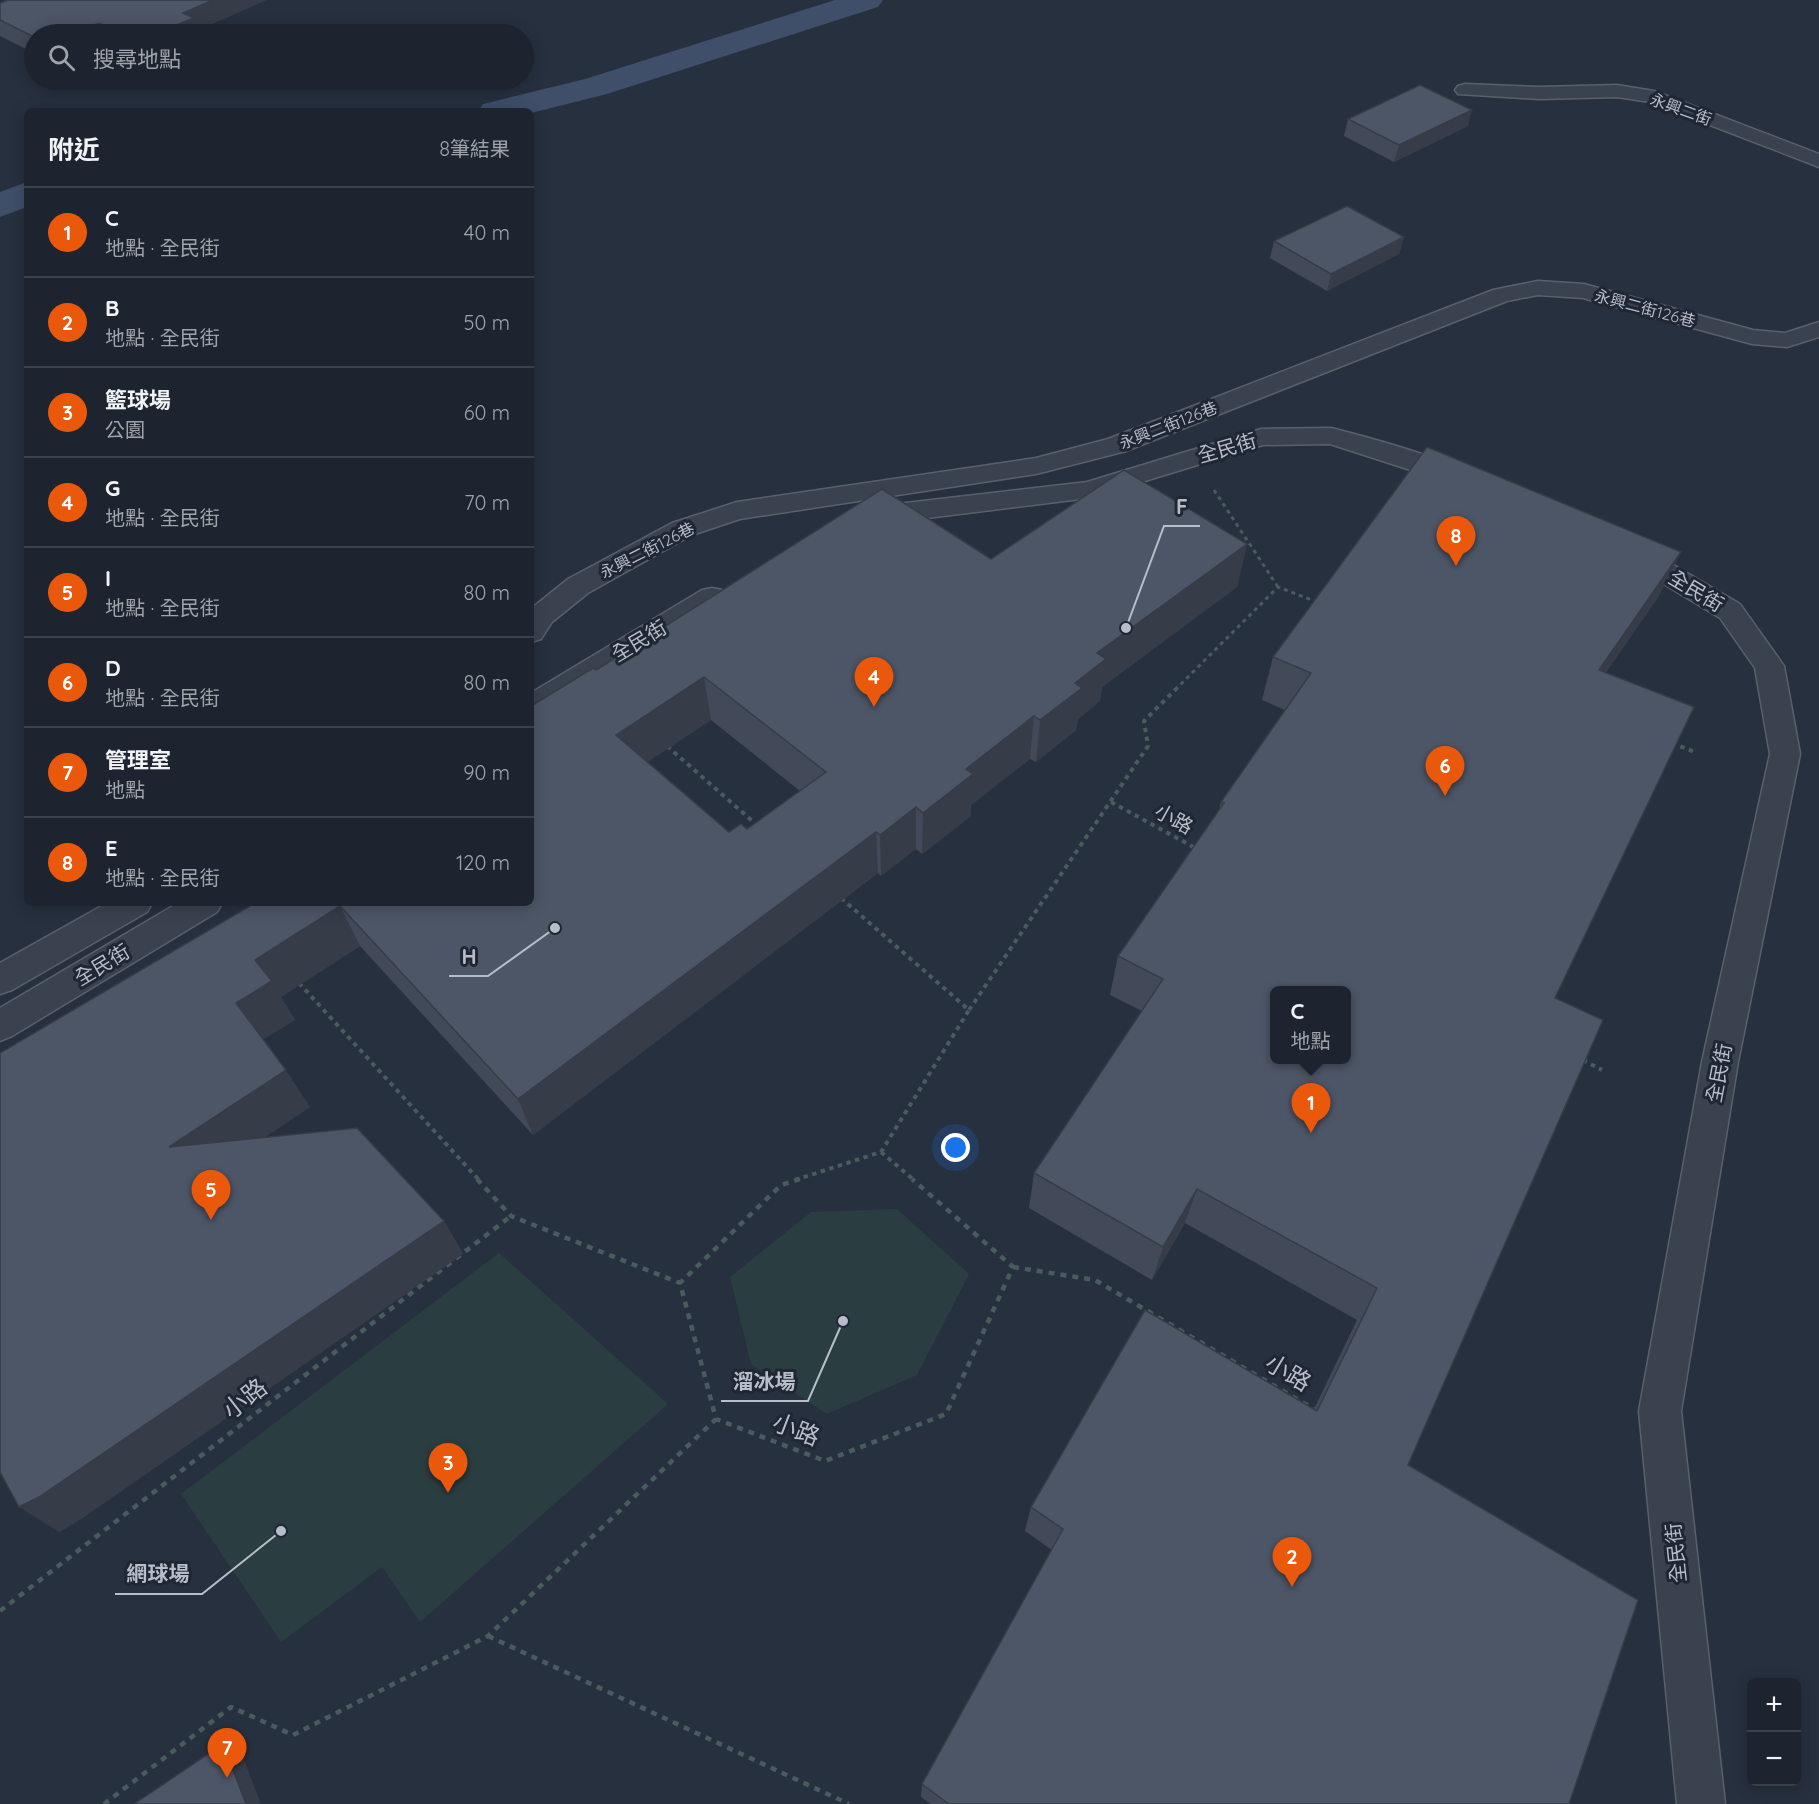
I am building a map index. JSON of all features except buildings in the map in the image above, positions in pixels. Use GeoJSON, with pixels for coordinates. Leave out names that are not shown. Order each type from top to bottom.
{"type":"FeatureCollection","features":[{"type":"Feature","properties":{"kind":"street","name":"永興二街"},"geometry":{"type":"LineString","coordinates":[[1465,90],[1539,93],[1617,90],[1654,97],[1819,161]]}},
{"type":"Feature","properties":{"kind":"street","name":"永興二街126巷"},"geometry":{"type":"LineString","coordinates":[[534,627],[542,615],[578,585],[682,529],[737,511],[1036,466],[1117,445],[1501,295],[1538,288],[1584,291],[1752,338],[1787,340],[1819,330]]}},
{"type":"Feature","properties":{"kind":"street","name":"全民街"},"geometry":{"type":"LineString","coordinates":[[830,526],[840,520],[1089,490],[1261,437],[1331,436],[1427,465],[1481,488]]}},
{"type":"Feature","properties":{"kind":"street","name":"全民街"},"geometry":{"type":"LineString","coordinates":[[1599,538],[1632,552],[1730,611],[1770,666],[1785,754],[1720,1062],[1660,1411],[1701,1804]]}},
{"type":"Feature","properties":{"kind":"street","name":"全民街"},"geometry":{"type":"LineString","coordinates":[[534,705],[738,582]]}},
{"type":"Feature","properties":{"kind":"street"},"geometry":{"type":"LineString","coordinates":[[0,980],[130,906]]}},
{"type":"Feature","properties":{"kind":"street","name":"全民街"},"geometry":{"type":"LineString","coordinates":[[0,1026],[200,906]]}},
{"type":"Feature","properties":{"kind":"path"},"geometry":{"type":"LineString","coordinates":[[1192,458],[1278,587],[1322,604]]}},
{"type":"Feature","properties":{"kind":"path"},"geometry":{"type":"LineString","coordinates":[[680,1282],[780,1185],[881,1152],[969,1010],[1148,746],[1144,722],[1278,587]]}},
{"type":"Feature","properties":{"kind":"path"},"geometry":{"type":"LineString","coordinates":[[1664,740],[1696,753]]}},
{"type":"Feature","properties":{"kind":"path"},"geometry":{"type":"LineString","coordinates":[[665,744],[764,830]]}},
{"type":"Feature","properties":{"kind":"path","name":"小路"},"geometry":{"type":"LineString","coordinates":[[1111,802],[1205,853]]}},
{"type":"Feature","properties":{"kind":"path"},"geometry":{"type":"LineString","coordinates":[[835,893],[969,1010]]}},
{"type":"Feature","properties":{"kind":"path"},"geometry":{"type":"LineString","coordinates":[[298,981],[512,1216],[680,1282]]}},
{"type":"Feature","properties":{"kind":"path"},"geometry":{"type":"LineString","coordinates":[[1581,1059],[1602,1070]]}},
{"type":"Feature","properties":{"kind":"path"},"geometry":{"type":"LineString","coordinates":[[881,1152],[1013,1267]]}},
{"type":"Feature","properties":{"kind":"path","name":"小路"},"geometry":{"type":"LineString","coordinates":[[0,1611],[512,1216]]}},
{"type":"Feature","properties":{"kind":"path","name":"小路"},"geometry":{"type":"LineString","coordinates":[[716,1419],[825,1461],[946,1414],[1013,1267],[1095,1280],[1320,1413]]}},
{"type":"Feature","properties":{"kind":"path"},"geometry":{"type":"LineString","coordinates":[[104,1804],[231,1707],[293,1735],[488,1636],[716,1419],[680,1282]]}},
{"type":"Feature","properties":{"kind":"path"},"geometry":{"type":"LineString","coordinates":[[488,1636],[849,1804]]}},
{"type":"Feature","properties":{"kind":"green space"},"geometry":{"type":"Polygon","coordinates":[[[897,1209],[969,1274],[917,1375],[827,1414],[751,1364],[730,1277],[811,1212],[897,1209]]]}},
{"type":"Feature","properties":{"kind":"green space"},"geometry":{"type":"Polygon","coordinates":[[[499,1253],[668,1404],[420,1622],[382,1567],[281,1642],[181,1494],[499,1253]]]}},
{"type":"Feature","properties":{"kind":"waterway"},"geometry":{"type":"LineString","coordinates":[[508,108],[595,87],[867,0]]}},
{"type":"Feature","properties":{"kind":"waterway"},"geometry":{"type":"LineString","coordinates":[[0,206],[24,194]]}},
{"type":"Feature","properties":{"kind":"place","name":"E"},"geometry":{"type":"Point","coordinates":[1456,566]}},
{"type":"Feature","properties":{"kind":"place","name":"F"},"geometry":{"type":"Point","coordinates":[1126,628]}},
{"type":"Feature","properties":{"kind":"place","name":"G"},"geometry":{"type":"Point","coordinates":[874,707]}},
{"type":"Feature","properties":{"kind":"place","name":"D"},"geometry":{"type":"Point","coordinates":[1445,796]}},
{"type":"Feature","properties":{"kind":"place","name":"H"},"geometry":{"type":"Point","coordinates":[555,928]}},
{"type":"Feature","properties":{"kind":"place","name":"C"},"geometry":{"type":"Point","coordinates":[1311,1133]}},
{"type":"Feature","properties":{"kind":"place","name":"I"},"geometry":{"type":"Point","coordinates":[211,1220]}},
{"type":"Feature","properties":{"kind":"place","name":"溜冰場"},"geometry":{"type":"Point","coordinates":[843,1321]}},
{"type":"Feature","properties":{"kind":"place","name":"籃球場"},"geometry":{"type":"Point","coordinates":[448,1493]}},
{"type":"Feature","properties":{"kind":"place","name":"網球場"},"geometry":{"type":"Point","coordinates":[281,1531]}},
{"type":"Feature","properties":{"kind":"place","name":"B"},"geometry":{"type":"Point","coordinates":[1292,1587]}},
{"type":"Feature","properties":{"kind":"place","name":"管理室"},"geometry":{"type":"Point","coordinates":[227,1778]}}]}
